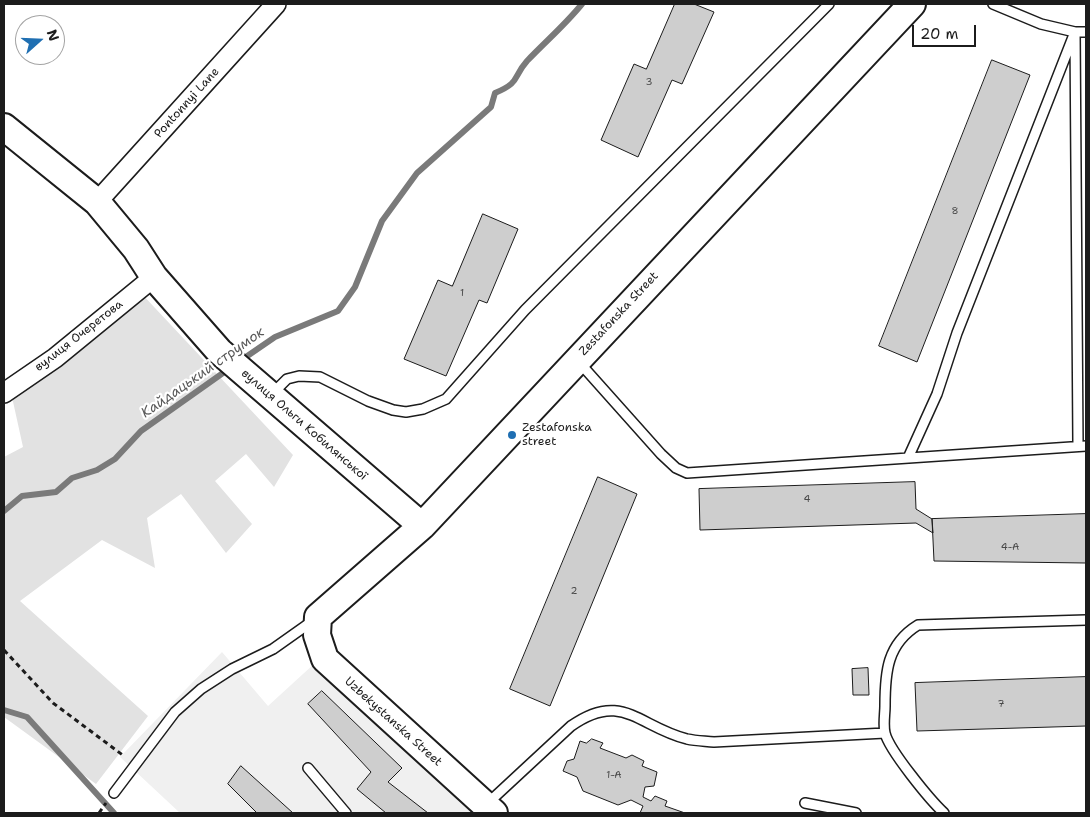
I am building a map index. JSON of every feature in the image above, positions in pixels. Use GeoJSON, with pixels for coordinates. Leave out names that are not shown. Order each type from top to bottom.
{"type":"FeatureCollection","features":[{"type":"Feature","properties":{"kind":"street","name":"Pontonnyi Lane"},"geometry":{"type":"LineString","coordinates":[[97,202],[276,4]]}},
{"type":"Feature","properties":{"kind":"street","name":"Zestafonska Street"},"geometry":{"type":"LineString","coordinates":[[318,617],[422,526],[912,4]]}},
{"type":"Feature","properties":{"kind":"street","name":"вулиця Ольги Кобилянської"},"geometry":{"type":"LineString","coordinates":[[4,127],[97,202],[136,249],[154,277],[219,351],[422,526]]}},
{"type":"Feature","properties":{"kind":"street","name":"вулиця Очеретова"},"geometry":{"type":"LineString","coordinates":[[4,393],[55,358],[154,277]]}},
{"type":"Feature","properties":{"kind":"street","name":"Uzbekystanska Street"},"geometry":{"type":"LineString","coordinates":[[318,617],[317,635],[325,659],[490,809]]}},
{"type":"Feature","properties":{"kind":"lane"},"geometry":{"type":"LineString","coordinates":[[263,390],[287,379],[299,376],[320,377],[368,401],[406,412],[423,409],[446,399],[525,310],[829,4]]}},
{"type":"Feature","properties":{"kind":"lane"},"geometry":{"type":"LineString","coordinates":[[993,4],[1041,24],[1075,32],[1086,32]]}},
{"type":"Feature","properties":{"kind":"lane"},"geometry":{"type":"LineString","coordinates":[[908,458],[937,394],[957,333],[1075,32]]}},
{"type":"Feature","properties":{"kind":"lane"},"geometry":{"type":"LineString","coordinates":[[577,360],[661,454],[676,468],[687,473],[1082,445],[1075,32]]}},
{"type":"Feature","properties":{"kind":"lane"},"geometry":{"type":"LineString","coordinates":[[114,793],[175,712],[201,688],[232,669],[272,649],[318,617]]}},
{"type":"Feature","properties":{"kind":"lane"},"geometry":{"type":"LineString","coordinates":[[944,813],[926,796],[884,733],[885,676],[892,652],[904,633],[918,625],[1086,620]]}},
{"type":"Feature","properties":{"kind":"lane"},"geometry":{"type":"LineString","coordinates":[[490,809],[571,726],[584,716],[600,710],[617,710],[686,738],[714,742],[884,733]]}},
{"type":"Feature","properties":{"kind":"lane"},"geometry":{"type":"LineString","coordinates":[[308,768],[346,813]]}},
{"type":"Feature","properties":{"kind":"lane"},"geometry":{"type":"LineString","coordinates":[[805,803],[856,813]]}},
{"type":"Feature","properties":{"kind":"path"},"geometry":{"type":"LineString","coordinates":[[4,650],[53,703],[134,764]]}},
{"type":"Feature","properties":{"kind":"shaded area"},"geometry":{"type":"Polygon","coordinates":[[[140,292],[293,455],[274,487],[246,454],[215,481],[252,524],[226,553],[181,494],[147,518],[155,568],[102,540],[20,601],[148,716],[96,784],[4,717],[4,457],[23,447],[12,397],[140,292]]]}},
{"type":"Feature","properties":{"kind":"shaded area"},"geometry":{"type":"Polygon","coordinates":[[[222,652],[268,706],[315,663],[481,813],[180,813],[120,757],[222,652]]]}},
{"type":"Feature","properties":{"kind":"building"},"geometry":{"type":"Polygon","coordinates":[[[675,4],[694,4],[714,12],[682,84],[672,80],[638,157],[601,140],[634,64],[646,69],[675,4]]]}},
{"type":"Feature","properties":{"kind":"building"},"geometry":{"type":"Polygon","coordinates":[[[992,60],[1030,75],[917,362],[879,346],[992,60]]]}},
{"type":"Feature","properties":{"kind":"building"},"geometry":{"type":"Polygon","coordinates":[[[483,214],[518,229],[487,303],[479,300],[446,376],[404,359],[438,280],[452,286],[483,214]]]}},
{"type":"Feature","properties":{"kind":"building"},"geometry":{"type":"Polygon","coordinates":[[[598,477],[637,494],[550,706],[510,689],[598,477]]]}},
{"type":"Feature","properties":{"kind":"building"},"geometry":{"type":"Polygon","coordinates":[[[915,482],[916,509],[932,519],[933,533],[916,523],[700,530],[699,489],[915,482]]]}},
{"type":"Feature","properties":{"kind":"building"},"geometry":{"type":"Polygon","coordinates":[[[1086,514],[1086,563],[934,561],[932,519],[1086,514]]]}},
{"type":"Feature","properties":{"kind":"building"},"geometry":{"type":"Polygon","coordinates":[[[868,668],[869,695],[853,695],[852,669],[868,668]]]}},
{"type":"Feature","properties":{"kind":"building"},"geometry":{"type":"Polygon","coordinates":[[[1086,677],[1086,726],[917,731],[915,683],[1086,677]]]}},
{"type":"Feature","properties":{"kind":"building"},"geometry":{"type":"Polygon","coordinates":[[[322,691],[402,768],[388,782],[428,813],[386,813],[357,789],[371,772],[308,704],[322,691]]]}},
{"type":"Feature","properties":{"kind":"building"},"geometry":{"type":"Polygon","coordinates":[[[592,739],[603,743],[600,748],[626,758],[632,755],[644,761],[642,766],[657,772],[654,786],[645,787],[643,797],[651,801],[655,796],[667,801],[665,806],[685,813],[640,813],[643,806],[631,800],[618,805],[583,791],[577,777],[563,771],[567,761],[574,759],[580,741],[586,743],[592,739]]]}},
{"type":"Feature","properties":{"kind":"building"},"geometry":{"type":"Polygon","coordinates":[[[241,766],[293,813],[257,813],[228,784],[241,766]]]}},
{"type":"Feature","properties":{"kind":"waterway","name":"Кайдацький струмок"},"geometry":{"type":"LineString","coordinates":[[240,361],[275,337],[338,311],[355,287],[382,221],[417,173],[491,107],[495,93],[513,83],[527,61],[582,4]]}},
{"type":"Feature","properties":{"kind":"waterway","name":"Кайдацький струмок"},"geometry":{"type":"LineString","coordinates":[[4,511],[22,496],[56,492],[72,478],[97,470],[115,459],[141,431],[230,368]]}},
{"type":"Feature","properties":{"kind":"waterway"},"geometry":{"type":"LineString","coordinates":[[4,710],[27,717],[114,813]]}},
{"type":"Feature","properties":{"kind":"place","name":"Zestafonska street"},"geometry":{"type":"Point","coordinates":[512,435]}}]}
